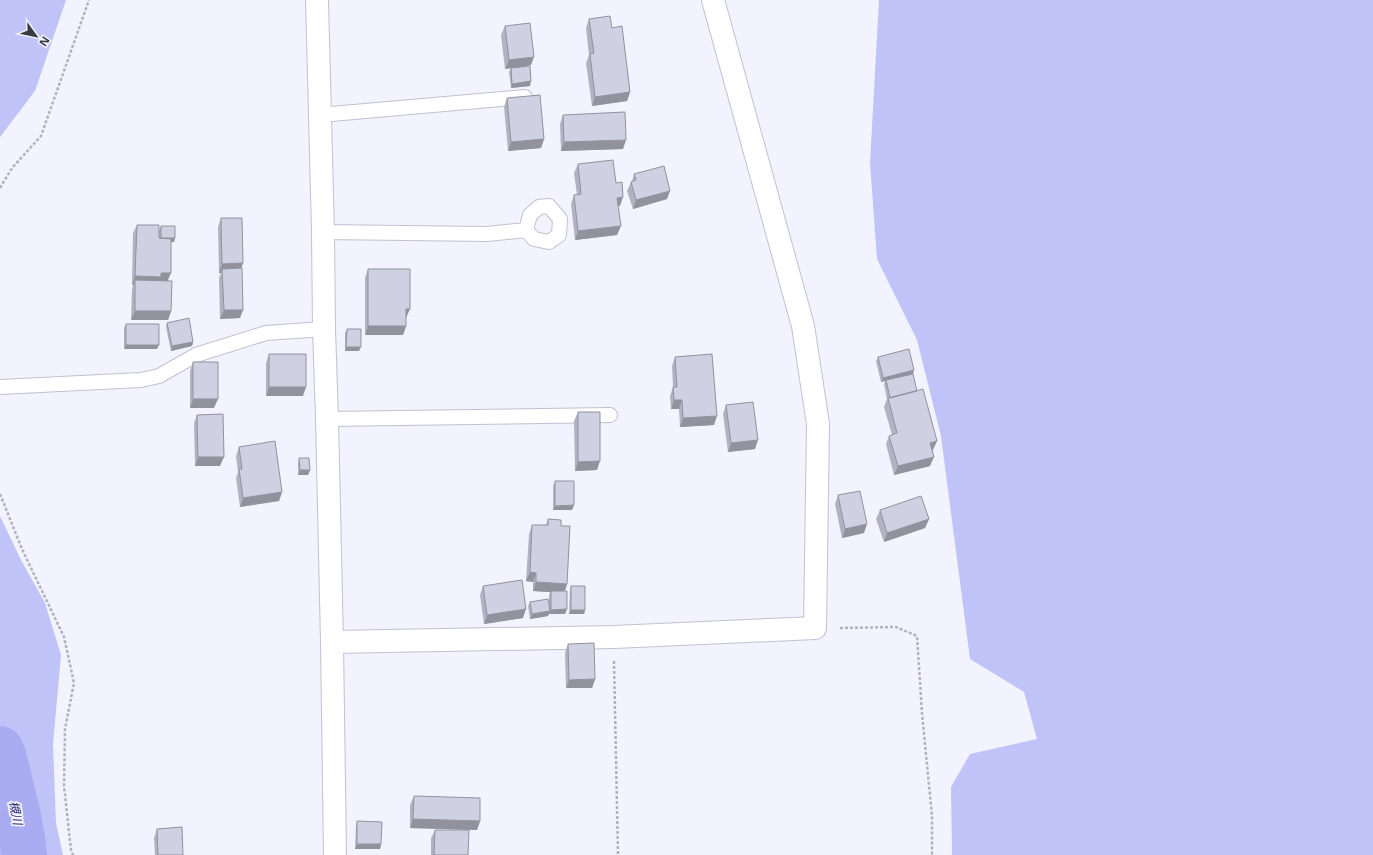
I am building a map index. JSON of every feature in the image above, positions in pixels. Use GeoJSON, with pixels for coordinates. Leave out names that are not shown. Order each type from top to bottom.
{"type":"FeatureCollection","features":[{"type":"Feature","properties":{"kind":"street"},"geometry":{"type":"LineString","coordinates":[[317,0],[332,642],[335,855]]}},
{"type":"Feature","properties":{"kind":"street"},"geometry":{"type":"LineString","coordinates":[[332,642],[614,637],[815,628],[818,424],[803,326],[713,0]]}},
{"type":"Feature","properties":{"kind":"lane"},"geometry":{"type":"LineString","coordinates":[[320,115],[532,97]]}},
{"type":"Feature","properties":{"kind":"lane"},"geometry":{"type":"LineString","coordinates":[[323,232],[487,234],[526,230]]}},
{"type":"Feature","properties":{"kind":"lane"},"geometry":{"type":"LineString","coordinates":[[0,387],[141,380],[159,376],[196,355],[266,333],[324,329]]}},
{"type":"Feature","properties":{"kind":"lane"},"geometry":{"type":"LineString","coordinates":[[327,419],[610,415]]}},
{"type":"Feature","properties":{"kind":"path"},"geometry":{"type":"LineString","coordinates":[[0,188],[12,168],[41,136],[89,0]]}},
{"type":"Feature","properties":{"kind":"path"},"geometry":{"type":"LineString","coordinates":[[0,494],[22,549],[64,637],[74,683],[65,729],[64,786],[71,850],[73,855]]}},
{"type":"Feature","properties":{"kind":"path"},"geometry":{"type":"LineString","coordinates":[[815,628],[896,627],[917,636],[922,713],[932,816],[932,855]]}},
{"type":"Feature","properties":{"kind":"path"},"geometry":{"type":"LineString","coordinates":[[614,637],[618,855]]}},
{"type":"Feature","properties":{"kind":"shaded area"},"geometry":{"type":"Polygon","coordinates":[[[0,0],[66,0],[35,91],[0,137],[0,0]]]}},
{"type":"Feature","properties":{"kind":"shaded area"},"geometry":{"type":"Polygon","coordinates":[[[879,0],[1373,0],[1373,855],[952,855],[951,787],[970,754],[1037,739],[1024,692],[970,659],[941,436],[917,340],[877,259],[870,163],[879,0]]]}},
{"type":"Feature","properties":{"kind":"shaded area"},"geometry":{"type":"Polygon","coordinates":[[[0,516],[21,560],[45,603],[61,655],[53,744],[56,823],[63,855],[0,855],[0,516]]]}},
{"type":"Feature","properties":{"kind":"building"},"geometry":{"type":"Polygon","coordinates":[[[610,16],[612,28],[622,26],[630,92],[595,97],[590,54],[594,53],[589,19],[610,16]]]}},
{"type":"Feature","properties":{"kind":"building"},"geometry":{"type":"Polygon","coordinates":[[[530,23],[534,57],[509,60],[505,26],[530,23]]]}},
{"type":"Feature","properties":{"kind":"building"},"geometry":{"type":"Polygon","coordinates":[[[530,66],[531,81],[512,84],[511,68],[530,66]]]}},
{"type":"Feature","properties":{"kind":"building"},"geometry":{"type":"Polygon","coordinates":[[[540,95],[544,139],[511,142],[507,98],[540,95]]]}},
{"type":"Feature","properties":{"kind":"building"},"geometry":{"type":"Polygon","coordinates":[[[625,112],[626,140],[564,142],[563,115],[625,112]]]}},
{"type":"Feature","properties":{"kind":"building"},"geometry":{"type":"Polygon","coordinates":[[[613,160],[616,183],[622,182],[623,197],[617,198],[621,226],[578,231],[574,195],[581,194],[578,164],[613,160]]]}},
{"type":"Feature","properties":{"kind":"building"},"geometry":{"type":"Polygon","coordinates":[[[664,166],[670,191],[636,200],[631,182],[636,180],[634,174],[664,166]]]}},
{"type":"Feature","properties":{"kind":"building"},"geometry":{"type":"Polygon","coordinates":[[[221,218],[242,218],[243,263],[222,264],[221,218]]]}},
{"type":"Feature","properties":{"kind":"building"},"geometry":{"type":"Polygon","coordinates":[[[137,225],[159,225],[159,238],[171,239],[171,273],[161,273],[161,277],[135,276],[137,225]]]}},
{"type":"Feature","properties":{"kind":"building"},"geometry":{"type":"Polygon","coordinates":[[[161,226],[175,226],[175,238],[161,238],[161,226]]]}},
{"type":"Feature","properties":{"kind":"building"},"geometry":{"type":"Polygon","coordinates":[[[242,268],[243,310],[224,310],[222,269],[242,268]]]}},
{"type":"Feature","properties":{"kind":"building"},"geometry":{"type":"Polygon","coordinates":[[[368,269],[410,269],[410,309],[406,309],[406,326],[368,326],[368,269]]]}},
{"type":"Feature","properties":{"kind":"building"},"geometry":{"type":"Polygon","coordinates":[[[135,280],[172,281],[171,311],[135,311],[135,280]]]}},
{"type":"Feature","properties":{"kind":"building"},"geometry":{"type":"Polygon","coordinates":[[[189,318],[193,342],[172,346],[167,323],[189,318]]]}},
{"type":"Feature","properties":{"kind":"building"},"geometry":{"type":"Polygon","coordinates":[[[126,324],[159,324],[159,345],[126,345],[126,324]]]}},
{"type":"Feature","properties":{"kind":"building"},"geometry":{"type":"Polygon","coordinates":[[[347,329],[361,329],[361,347],[346,347],[347,329]]]}},
{"type":"Feature","properties":{"kind":"building"},"geometry":{"type":"Polygon","coordinates":[[[909,349],[914,370],[883,378],[878,357],[909,349]]]}},
{"type":"Feature","properties":{"kind":"building"},"geometry":{"type":"Polygon","coordinates":[[[269,354],[306,354],[306,387],[269,387],[269,354]]]}},
{"type":"Feature","properties":{"kind":"building"},"geometry":{"type":"Polygon","coordinates":[[[712,354],[717,416],[683,418],[682,400],[674,400],[673,387],[677,387],[675,357],[712,354]]]}},
{"type":"Feature","properties":{"kind":"building"},"geometry":{"type":"Polygon","coordinates":[[[193,362],[218,362],[218,399],[193,399],[193,362]]]}},
{"type":"Feature","properties":{"kind":"building"},"geometry":{"type":"Polygon","coordinates":[[[913,374],[917,391],[890,398],[886,380],[913,374]]]}},
{"type":"Feature","properties":{"kind":"building"},"geometry":{"type":"Polygon","coordinates":[[[923,389],[937,441],[930,443],[934,457],[898,466],[889,436],[897,433],[888,398],[923,389]]]}},
{"type":"Feature","properties":{"kind":"building"},"geometry":{"type":"Polygon","coordinates":[[[753,402],[758,440],[731,443],[726,405],[753,402]]]}},
{"type":"Feature","properties":{"kind":"building"},"geometry":{"type":"Polygon","coordinates":[[[578,412],[600,412],[600,461],[578,462],[578,412]]]}},
{"type":"Feature","properties":{"kind":"building"},"geometry":{"type":"Polygon","coordinates":[[[223,414],[224,457],[198,457],[197,415],[223,414]]]}},
{"type":"Feature","properties":{"kind":"building"},"geometry":{"type":"Polygon","coordinates":[[[275,441],[282,492],[243,498],[239,469],[242,469],[239,447],[275,441]]]}},
{"type":"Feature","properties":{"kind":"building"},"geometry":{"type":"Polygon","coordinates":[[[299,458],[309,458],[310,470],[300,470],[299,458]]]}},
{"type":"Feature","properties":{"kind":"building"},"geometry":{"type":"Polygon","coordinates":[[[555,481],[574,481],[574,505],[555,506],[555,481]]]}},
{"type":"Feature","properties":{"kind":"building"},"geometry":{"type":"Polygon","coordinates":[[[860,491],[867,524],[845,529],[838,495],[860,491]]]}},
{"type":"Feature","properties":{"kind":"building"},"geometry":{"type":"Polygon","coordinates":[[[921,496],[929,519],[887,533],[880,510],[921,496]]]}},
{"type":"Feature","properties":{"kind":"building"},"geometry":{"type":"Polygon","coordinates":[[[548,519],[561,520],[561,526],[570,526],[567,584],[536,582],[536,573],[530,572],[532,525],[548,525],[548,519]]]}},
{"type":"Feature","properties":{"kind":"building"},"geometry":{"type":"Polygon","coordinates":[[[522,580],[526,609],[487,615],[483,586],[522,580]]]}},
{"type":"Feature","properties":{"kind":"building"},"geometry":{"type":"Polygon","coordinates":[[[571,586],[585,586],[585,610],[571,610],[571,586]]]}},
{"type":"Feature","properties":{"kind":"building"},"geometry":{"type":"Polygon","coordinates":[[[551,591],[567,591],[567,609],[551,610],[551,591]]]}},
{"type":"Feature","properties":{"kind":"building"},"geometry":{"type":"Polygon","coordinates":[[[548,599],[550,611],[532,614],[530,602],[548,599]]]}},
{"type":"Feature","properties":{"kind":"building"},"geometry":{"type":"Polygon","coordinates":[[[594,643],[595,679],[569,680],[568,644],[594,643]]]}},
{"type":"Feature","properties":{"kind":"building"},"geometry":{"type":"Polygon","coordinates":[[[414,796],[480,798],[480,821],[413,819],[414,796]]]}},
{"type":"Feature","properties":{"kind":"building"},"geometry":{"type":"Polygon","coordinates":[[[357,821],[382,822],[381,844],[357,844],[357,821]]]}},
{"type":"Feature","properties":{"kind":"building"},"geometry":{"type":"Polygon","coordinates":[[[182,827],[183,855],[158,855],[157,829],[182,827]]]}},
{"type":"Feature","properties":{"kind":"building"},"geometry":{"type":"Polygon","coordinates":[[[435,830],[469,830],[468,855],[434,855],[435,830]]]}},
{"type":"Feature","properties":{"kind":"waterway","name":"槻川"},"geometry":{"type":"LineString","coordinates":[[0,749],[3,755],[21,830],[24,855]]}}]}
